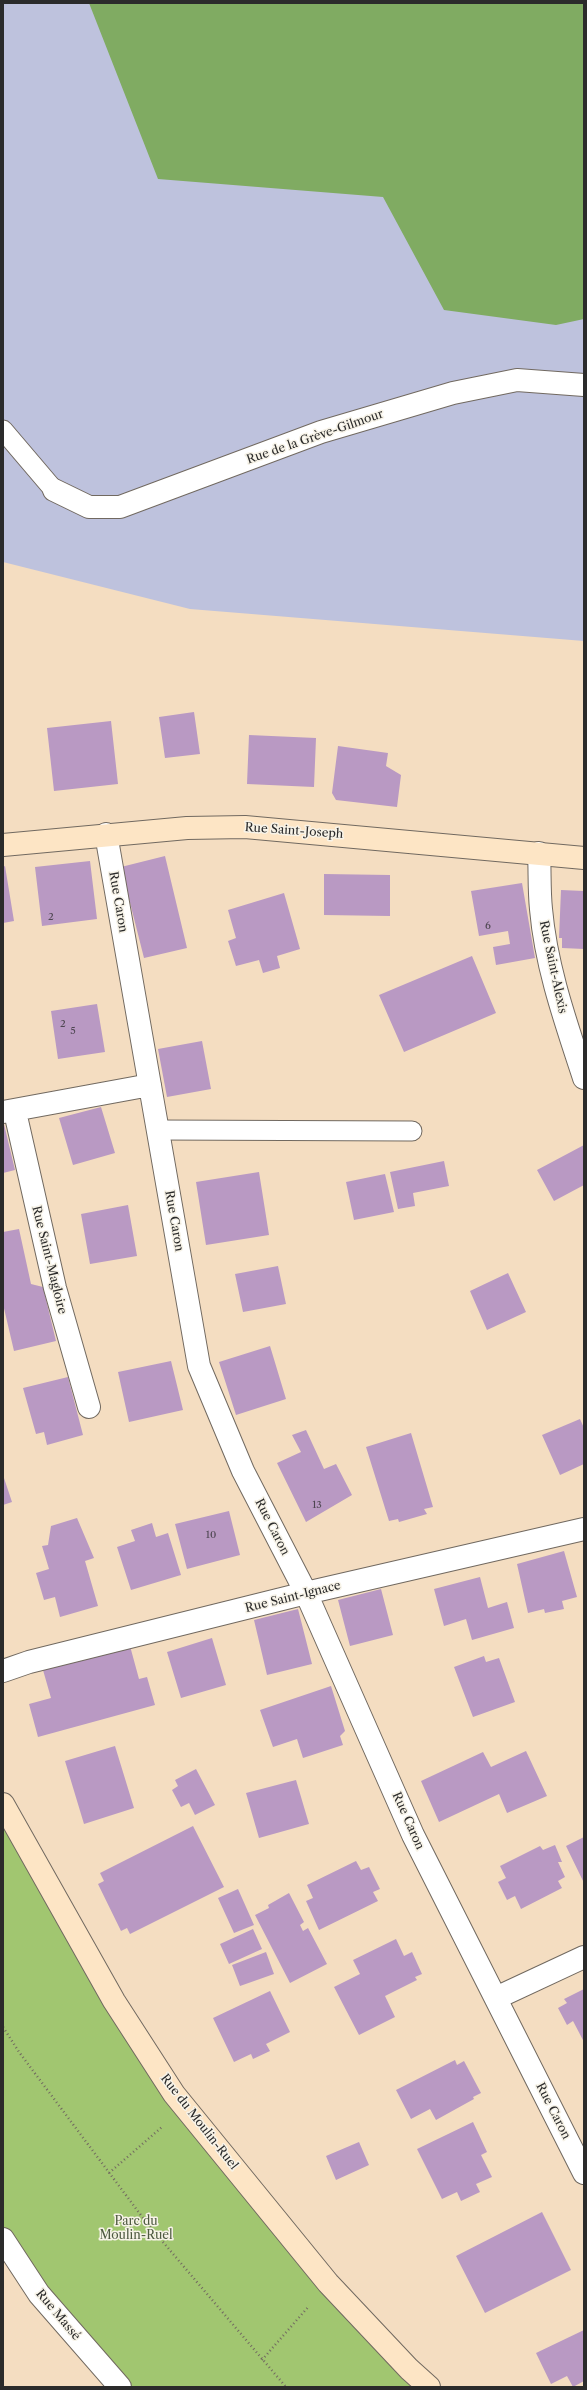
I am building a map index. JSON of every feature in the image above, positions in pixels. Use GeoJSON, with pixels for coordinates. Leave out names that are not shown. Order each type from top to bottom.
{"type":"FeatureCollection","features":[{"type":"Feature","properties":{"kind":"street","name":"Rue de la Grève-Gilmour"},"geometry":{"type":"LineString","coordinates":[[54,490],[89,507],[120,507],[321,432],[454,393],[517,380],[584,385]]}},
{"type":"Feature","properties":{"kind":"street","name":"Rue Saint-Joseph"},"geometry":{"type":"LineString","coordinates":[[3,845],[106,834],[187,828],[245,827],[584,858]]}},
{"type":"Feature","properties":{"kind":"street","name":"Rue Caron"},"geometry":{"type":"LineString","coordinates":[[106,834],[199,1366],[243,1471],[306,1593],[413,1835],[584,2174]]}},
{"type":"Feature","properties":{"kind":"street","name":"Rue Saint-Alexis"},"geometry":{"type":"LineString","coordinates":[[539,853],[541,909],[550,964],[562,1012],[584,1078]]}},
{"type":"Feature","properties":{"kind":"street","name":"Rue Saint-Magloire"},"geometry":{"type":"LineString","coordinates":[[89,1408],[55,1288],[9,1112],[150,1084]]}},
{"type":"Feature","properties":{"kind":"street","name":"Rue Saint-Ignace"},"geometry":{"type":"LineString","coordinates":[[3,1671],[29,1662],[306,1593],[584,1529]]}},
{"type":"Feature","properties":{"kind":"street","name":"Rue du Moulin-Ruel"},"geometry":{"type":"LineString","coordinates":[[3,1804],[114,2001],[186,2108],[328,2283],[409,2369],[429,2387]]}},
{"type":"Feature","properties":{"kind":"street"},"geometry":{"type":"LineString","coordinates":[[496,1998],[584,1956]]}},
{"type":"Feature","properties":{"kind":"street","name":"Rue Massé"},"geometry":{"type":"LineString","coordinates":[[3,2239],[39,2294],[120,2387]]}},
{"type":"Feature","properties":{"kind":"lane"},"geometry":{"type":"LineString","coordinates":[[3,430],[54,490]]}},
{"type":"Feature","properties":{"kind":"lane"},"geometry":{"type":"LineString","coordinates":[[158,1130],[412,1131]]}},
{"type":"Feature","properties":{"kind":"path"},"geometry":{"type":"LineString","coordinates":[[3,2027],[19,2052],[146,2222],[286,2387]]}},
{"type":"Feature","properties":{"kind":"path"},"geometry":{"type":"LineString","coordinates":[[109,2173],[186,2108]]}},
{"type":"Feature","properties":{"kind":"path"},"geometry":{"type":"LineString","coordinates":[[262,2360],[328,2283]]}},
{"type":"Feature","properties":{"kind":"shaded area"},"geometry":{"type":"Polygon","coordinates":[[[3,3],[584,3],[584,641],[190,609],[3,562],[3,3]]]}},
{"type":"Feature","properties":{"kind":"green space"},"geometry":{"type":"Polygon","coordinates":[[[89,3],[584,3],[584,319],[556,325],[444,310],[383,197],[158,179],[89,3]]]}},
{"type":"Feature","properties":{"kind":"green space","name":"Parc du Moulin-Ruel"},"geometry":{"type":"Polygon","coordinates":[[[3,1804],[174,2094],[429,2387],[120,2387],[3,2239],[3,1804]]]}},
{"type":"Feature","properties":{"kind":"building"},"geometry":{"type":"Polygon","coordinates":[[[194,712],[200,754],[165,758],[159,717],[194,712]]]}},
{"type":"Feature","properties":{"kind":"building"},"geometry":{"type":"Polygon","coordinates":[[[111,721],[118,784],[54,791],[47,728],[111,721]]]}},
{"type":"Feature","properties":{"kind":"building"},"geometry":{"type":"Polygon","coordinates":[[[249,735],[316,738],[314,787],[247,784],[249,735]]]}},
{"type":"Feature","properties":{"kind":"building"},"geometry":{"type":"Polygon","coordinates":[[[338,746],[388,753],[386,766],[401,775],[397,807],[336,800],[332,793],[338,746]]]}},
{"type":"Feature","properties":{"kind":"building"},"geometry":{"type":"Polygon","coordinates":[[[165,856],[187,948],[144,958],[121,867],[165,856]]]}},
{"type":"Feature","properties":{"kind":"building"},"geometry":{"type":"Polygon","coordinates":[[[90,861],[97,919],[42,926],[35,867],[90,861]]]}},
{"type":"Feature","properties":{"kind":"building"},"geometry":{"type":"Polygon","coordinates":[[[5,866],[14,921],[3,923],[3,867],[5,866]]]}},
{"type":"Feature","properties":{"kind":"building"},"geometry":{"type":"Polygon","coordinates":[[[324,874],[390,875],[390,916],[324,915],[324,874]]]}},
{"type":"Feature","properties":{"kind":"building"},"geometry":{"type":"Polygon","coordinates":[[[522,883],[535,958],[496,965],[493,947],[510,944],[508,931],[479,936],[471,891],[522,883]]]}},
{"type":"Feature","properties":{"kind":"building"},"geometry":{"type":"Polygon","coordinates":[[[561,890],[584,891],[584,949],[562,948],[562,938],[559,938],[561,890]]]}},
{"type":"Feature","properties":{"kind":"building"},"geometry":{"type":"Polygon","coordinates":[[[284,893],[300,949],[277,956],[280,968],[263,973],[259,960],[236,966],[228,941],[236,938],[228,910],[284,893]]]}},
{"type":"Feature","properties":{"kind":"building"},"geometry":{"type":"Polygon","coordinates":[[[472,956],[496,1013],[404,1052],[379,995],[472,956]]]}},
{"type":"Feature","properties":{"kind":"building"},"geometry":{"type":"Polygon","coordinates":[[[97,1004],[105,1052],[58,1059],[51,1011],[97,1004]]]}},
{"type":"Feature","properties":{"kind":"building"},"geometry":{"type":"Polygon","coordinates":[[[202,1041],[211,1089],[167,1097],[158,1049],[202,1041]]]}},
{"type":"Feature","properties":{"kind":"building"},"geometry":{"type":"Polygon","coordinates":[[[101,1107],[115,1153],[73,1165],[59,1118],[101,1107]]]}},
{"type":"Feature","properties":{"kind":"building"},"geometry":{"type":"Polygon","coordinates":[[[3,1120],[15,1170],[3,1173],[3,1120]]]}},
{"type":"Feature","properties":{"kind":"building"},"geometry":{"type":"Polygon","coordinates":[[[584,1145],[584,1185],[554,1201],[537,1170],[584,1145]]]}},
{"type":"Feature","properties":{"kind":"building"},"geometry":{"type":"Polygon","coordinates":[[[444,1161],[449,1186],[413,1193],[415,1206],[398,1209],[390,1172],[444,1161]]]}},
{"type":"Feature","properties":{"kind":"building"},"geometry":{"type":"Polygon","coordinates":[[[259,1172],[269,1235],[206,1245],[196,1182],[259,1172]]]}},
{"type":"Feature","properties":{"kind":"building"},"geometry":{"type":"Polygon","coordinates":[[[385,1174],[394,1212],[354,1220],[346,1182],[385,1174]]]}},
{"type":"Feature","properties":{"kind":"building"},"geometry":{"type":"Polygon","coordinates":[[[128,1205],[137,1256],[90,1264],[81,1214],[128,1205]]]}},
{"type":"Feature","properties":{"kind":"building"},"geometry":{"type":"Polygon","coordinates":[[[19,1229],[31,1284],[43,1287],[56,1341],[14,1351],[3,1304],[3,1232],[19,1229]]]}},
{"type":"Feature","properties":{"kind":"building"},"geometry":{"type":"Polygon","coordinates":[[[278,1266],[286,1304],[243,1312],[235,1274],[278,1266]]]}},
{"type":"Feature","properties":{"kind":"building"},"geometry":{"type":"Polygon","coordinates":[[[508,1273],[526,1312],[487,1330],[470,1291],[508,1273]]]}},
{"type":"Feature","properties":{"kind":"building"},"geometry":{"type":"Polygon","coordinates":[[[270,1346],[286,1399],[236,1415],[219,1362],[270,1346]]]}},
{"type":"Feature","properties":{"kind":"building"},"geometry":{"type":"Polygon","coordinates":[[[171,1361],[183,1410],[129,1422],[118,1372],[171,1361]]]}},
{"type":"Feature","properties":{"kind":"building"},"geometry":{"type":"Polygon","coordinates":[[[68,1377],[83,1435],[47,1445],[44,1432],[36,1434],[23,1388],[68,1377]]]}},
{"type":"Feature","properties":{"kind":"building"},"geometry":{"type":"Polygon","coordinates":[[[580,1419],[584,1428],[584,1464],[560,1475],[542,1435],[580,1419]]]}},
{"type":"Feature","properties":{"kind":"building"},"geometry":{"type":"Polygon","coordinates":[[[306,1430],[324,1469],[336,1464],[352,1495],[306,1522],[277,1463],[301,1452],[292,1435],[306,1430]]]}},
{"type":"Feature","properties":{"kind":"building"},"geometry":{"type":"Polygon","coordinates":[[[411,1433],[433,1507],[424,1509],[427,1514],[399,1522],[398,1519],[389,1521],[366,1447],[411,1433]]]}},
{"type":"Feature","properties":{"kind":"building"},"geometry":{"type":"Polygon","coordinates":[[[3,1475],[12,1502],[3,1505],[3,1475]]]}},
{"type":"Feature","properties":{"kind":"building"},"geometry":{"type":"Polygon","coordinates":[[[229,1511],[240,1555],[187,1569],[175,1524],[229,1511]]]}},
{"type":"Feature","properties":{"kind":"building"},"geometry":{"type":"Polygon","coordinates":[[[77,1518],[94,1558],[85,1561],[98,1606],[60,1617],[55,1597],[44,1600],[36,1573],[49,1569],[42,1546],[48,1545],[51,1526],[77,1518]]]}},
{"type":"Feature","properties":{"kind":"building"},"geometry":{"type":"Polygon","coordinates":[[[152,1523],[156,1537],[168,1533],[181,1575],[131,1590],[117,1547],[135,1541],[131,1530],[152,1523]]]}},
{"type":"Feature","properties":{"kind":"building"},"geometry":{"type":"Polygon","coordinates":[[[564,1551],[577,1597],[562,1601],[564,1609],[545,1613],[544,1609],[528,1613],[517,1564],[564,1551]]]}},
{"type":"Feature","properties":{"kind":"building"},"geometry":{"type":"Polygon","coordinates":[[[480,1577],[488,1608],[507,1602],[514,1628],[472,1640],[466,1619],[444,1626],[434,1589],[480,1577]]]}},
{"type":"Feature","properties":{"kind":"building"},"geometry":{"type":"Polygon","coordinates":[[[381,1589],[393,1635],[350,1646],[338,1600],[381,1589]]]}},
{"type":"Feature","properties":{"kind":"building"},"geometry":{"type":"Polygon","coordinates":[[[298,1609],[312,1664],[267,1675],[254,1620],[298,1609]]]}},
{"type":"Feature","properties":{"kind":"building"},"geometry":{"type":"Polygon","coordinates":[[[212,1638],[226,1685],[181,1698],[167,1652],[212,1638]]]}},
{"type":"Feature","properties":{"kind":"building"},"geometry":{"type":"Polygon","coordinates":[[[130,1646],[139,1679],[147,1677],[155,1705],[38,1737],[29,1704],[51,1698],[43,1670],[130,1646]]]}},
{"type":"Feature","properties":{"kind":"building"},"geometry":{"type":"Polygon","coordinates":[[[484,1656],[486,1662],[499,1658],[515,1702],[473,1717],[454,1667],[484,1656]]]}},
{"type":"Feature","properties":{"kind":"building"},"geometry":{"type":"Polygon","coordinates":[[[331,1686],[345,1731],[340,1736],[343,1745],[303,1758],[297,1739],[273,1747],[260,1710],[331,1686]]]}},
{"type":"Feature","properties":{"kind":"building"},"geometry":{"type":"Polygon","coordinates":[[[115,1746],[134,1808],[84,1824],[65,1761],[115,1746]]]}},
{"type":"Feature","properties":{"kind":"building"},"geometry":{"type":"Polygon","coordinates":[[[526,1751],[547,1796],[507,1813],[499,1794],[439,1822],[421,1781],[483,1752],[491,1767],[526,1751]]]}},
{"type":"Feature","properties":{"kind":"building"},"geometry":{"type":"Polygon","coordinates":[[[196,1769],[215,1805],[195,1815],[189,1803],[181,1807],[172,1790],[178,1786],[175,1780],[196,1769]]]}},
{"type":"Feature","properties":{"kind":"building"},"geometry":{"type":"Polygon","coordinates":[[[296,1780],[309,1824],[259,1838],[246,1793],[296,1780]]]}},
{"type":"Feature","properties":{"kind":"building"},"geometry":{"type":"Polygon","coordinates":[[[193,1826],[224,1887],[130,1934],[127,1928],[121,1931],[98,1884],[104,1881],[100,1873],[193,1826]]]}},
{"type":"Feature","properties":{"kind":"building"},"geometry":{"type":"Polygon","coordinates":[[[584,1837],[584,1883],[566,1846],[584,1837]]]}},
{"type":"Feature","properties":{"kind":"building"},"geometry":{"type":"Polygon","coordinates":[[[555,1845],[562,1862],[558,1862],[565,1877],[558,1881],[562,1888],[521,1909],[515,1896],[507,1900],[498,1882],[506,1878],[500,1866],[540,1846],[543,1850],[555,1845]]]}},
{"type":"Feature","properties":{"kind":"building"},"geometry":{"type":"Polygon","coordinates":[[[356,1861],[361,1870],[369,1867],[380,1889],[373,1892],[378,1901],[319,1930],[306,1901],[313,1898],[307,1885],[356,1861]]]}},
{"type":"Feature","properties":{"kind":"building"},"geometry":{"type":"Polygon","coordinates":[[[238,1889],[254,1925],[234,1933],[218,1898],[238,1889]]]}},
{"type":"Feature","properties":{"kind":"building"},"geometry":{"type":"Polygon","coordinates":[[[289,1893],[304,1922],[300,1925],[303,1931],[308,1928],[327,1964],[290,1983],[255,1915],[269,1908],[268,1905],[289,1893]]]}},
{"type":"Feature","properties":{"kind":"building"},"geometry":{"type":"Polygon","coordinates":[[[253,1929],[262,1949],[229,1964],[220,1944],[253,1929]]]}},
{"type":"Feature","properties":{"kind":"building"},"geometry":{"type":"Polygon","coordinates":[[[396,1939],[404,1956],[412,1952],[422,1974],[415,1977],[417,1980],[385,1996],[395,2017],[359,2035],[334,1987],[360,1974],[353,1960],[396,1939]]]}},
{"type":"Feature","properties":{"kind":"building"},"geometry":{"type":"Polygon","coordinates":[[[266,1952],[274,1974],[240,1986],[232,1965],[266,1952]]]}},
{"type":"Feature","properties":{"kind":"building"},"geometry":{"type":"Polygon","coordinates":[[[584,1989],[584,2042],[573,2021],[567,2025],[558,2008],[567,2003],[564,1999],[584,1989]]]}},
{"type":"Feature","properties":{"kind":"building"},"geometry":{"type":"Polygon","coordinates":[[[270,1991],[290,2032],[266,2044],[270,2051],[253,2059],[251,2054],[234,2062],[213,2018],[270,1991]]]}},
{"type":"Feature","properties":{"kind":"building"},"geometry":{"type":"Polygon","coordinates":[[[455,2060],[457,2065],[464,2061],[481,2093],[473,2097],[474,2099],[436,2120],[430,2109],[411,2119],[396,2090],[455,2060]]]}},
{"type":"Feature","properties":{"kind":"building"},"geometry":{"type":"Polygon","coordinates":[[[473,2122],[487,2152],[481,2155],[492,2177],[476,2184],[480,2192],[461,2201],[457,2192],[442,2199],[417,2149],[473,2122]]]}},
{"type":"Feature","properties":{"kind":"building"},"geometry":{"type":"Polygon","coordinates":[[[359,2142],[369,2165],[336,2180],[326,2156],[359,2142]]]}},
{"type":"Feature","properties":{"kind":"building"},"geometry":{"type":"Polygon","coordinates":[[[542,2212],[571,2270],[485,2313],[456,2256],[542,2212]]]}},
{"type":"Feature","properties":{"kind":"building"},"geometry":{"type":"Polygon","coordinates":[[[584,2330],[584,2381],[573,2387],[567,2376],[551,2384],[536,2353],[584,2330]]]}}]}
